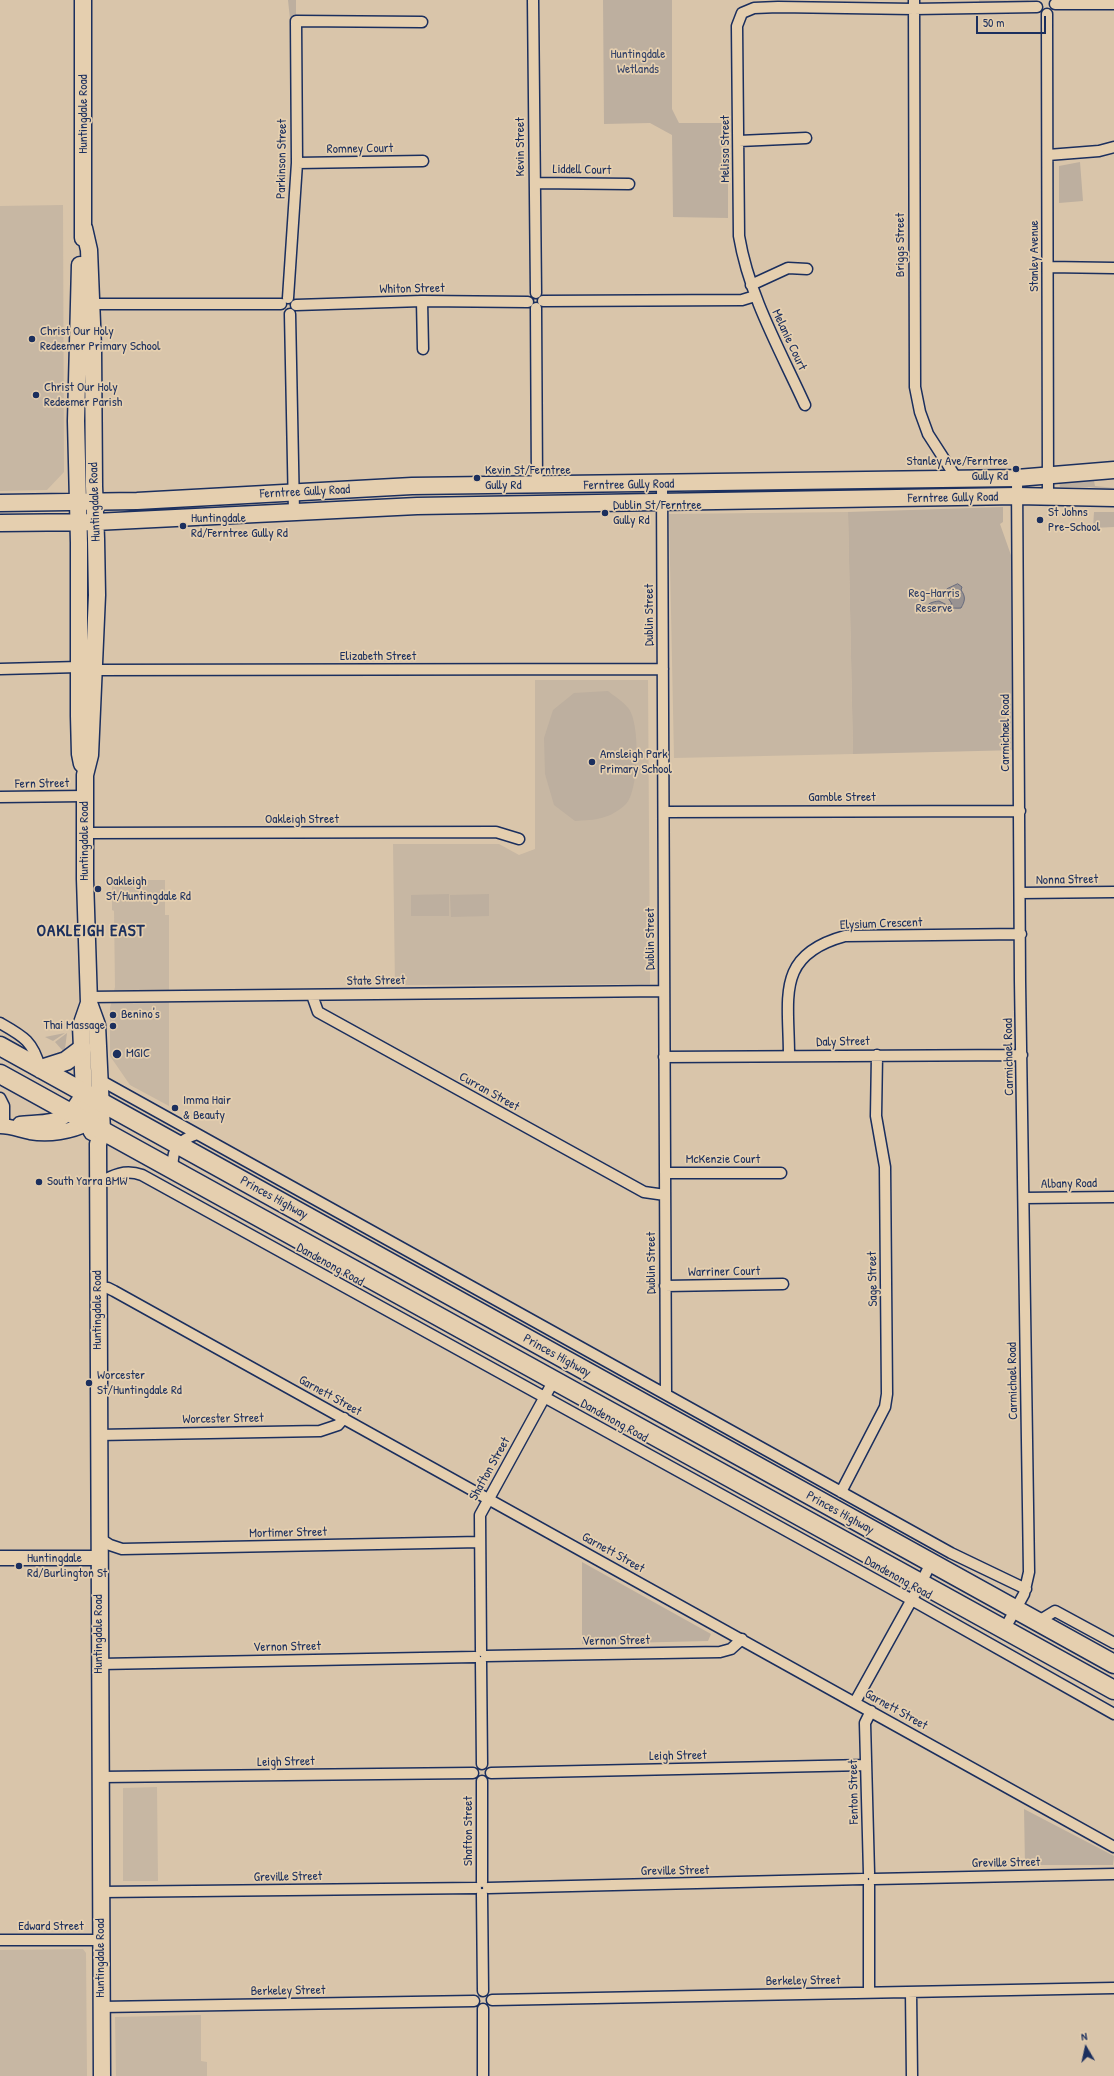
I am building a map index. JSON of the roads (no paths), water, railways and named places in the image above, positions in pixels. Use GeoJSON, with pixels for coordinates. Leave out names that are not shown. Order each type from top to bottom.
{"type":"FeatureCollection","features":[{"type":"Feature","properties":{"kind":"highway","name":"Princes Highway"},"geometry":{"type":"LineString","coordinates":[[0,1046],[1114,1664]]}},
{"type":"Feature","properties":{"kind":"highway"},"geometry":{"type":"LineString","coordinates":[[41,1069],[66,1061],[82,1049]]}},
{"type":"Feature","properties":{"kind":"highway","name":"Princes Highway"},"geometry":{"type":"LineString","coordinates":[[0,1074],[69,1113],[96,1133],[173,1170],[1114,1690]]}},
{"type":"Feature","properties":{"kind":"main road","name":"Huntingdale Road"},"geometry":{"type":"LineString","coordinates":[[83,0],[84,228],[89,250],[76,422],[77,503],[86,669]]}},
{"type":"Feature","properties":{"kind":"main road","name":"Huntingdale Road"},"geometry":{"type":"LineString","coordinates":[[85,304],[97,595],[86,669],[80,754],[85,775],[88,1000],[81,1026],[84,1093],[96,1133]]}},
{"type":"Feature","properties":{"kind":"main road","name":"Ferntree Gully Road"},"geometry":{"type":"LineString","coordinates":[[0,503],[137,501],[412,486],[537,486],[1017,478],[1114,470]]}},
{"type":"Feature","properties":{"kind":"main road","name":"Ferntree Gully Road"},"geometry":{"type":"LineString","coordinates":[[0,523],[95,522],[417,506],[1017,496],[1114,498]]}},
{"type":"Feature","properties":{"kind":"main road","name":"Huntingdale Road"},"geometry":{"type":"LineString","coordinates":[[88,1000],[97,1025],[101,1102],[96,1133],[98,1183],[102,2076]]}},
{"type":"Feature","properties":{"kind":"street","name":"Kevin Street"},"geometry":{"type":"LineString","coordinates":[[533,0],[536,293],[530,296],[536,304]]}},
{"type":"Feature","properties":{"kind":"street"},"geometry":{"type":"LineString","coordinates":[[778,4],[1038,3],[1041,13],[1047,14],[1054,10],[1054,2],[1114,4]]}},
{"type":"Feature","properties":{"kind":"street","name":"Melissa Street"},"geometry":{"type":"LineString","coordinates":[[751,285],[739,236],[737,26],[742,13],[754,8],[778,4]]}},
{"type":"Feature","properties":{"kind":"street","name":"Briggs Street"},"geometry":{"type":"LineString","coordinates":[[914,4],[915,387],[920,412],[928,434],[957,479]]}},
{"type":"Feature","properties":{"kind":"street","name":"Stanley Avenue"},"geometry":{"type":"LineString","coordinates":[[1047,14],[1048,497]]}},
{"type":"Feature","properties":{"kind":"street","name":"Parkinson Street"},"geometry":{"type":"LineString","coordinates":[[284,301],[297,163],[296,21],[422,22]]}},
{"type":"Feature","properties":{"kind":"street"},"geometry":{"type":"LineString","coordinates":[[739,141],[806,138]]}},
{"type":"Feature","properties":{"kind":"street"},"geometry":{"type":"LineString","coordinates":[[1048,155],[1099,151],[1114,147]]}},
{"type":"Feature","properties":{"kind":"street","name":"Romney Court"},"geometry":{"type":"LineString","coordinates":[[297,163],[423,162]]}},
{"type":"Feature","properties":{"kind":"street","name":"Liddell Court"},"geometry":{"type":"LineString","coordinates":[[535,183],[629,184]]}},
{"type":"Feature","properties":{"kind":"street"},"geometry":{"type":"LineString","coordinates":[[751,285],[788,268],[807,268]]}},
{"type":"Feature","properties":{"kind":"street"},"geometry":{"type":"LineString","coordinates":[[1048,268],[1114,268]]}},
{"type":"Feature","properties":{"kind":"street","name":"Melanie Court"},"geometry":{"type":"LineString","coordinates":[[751,285],[754,296],[805,405]]}},
{"type":"Feature","properties":{"kind":"street","name":"Whiton Street"},"geometry":{"type":"LineString","coordinates":[[293,309],[422,301],[536,304],[742,300],[754,296]]}},
{"type":"Feature","properties":{"kind":"street"},"geometry":{"type":"LineString","coordinates":[[284,301],[283,311],[293,309]]}},
{"type":"Feature","properties":{"kind":"street"},"geometry":{"type":"LineString","coordinates":[[85,304],[294,301],[294,512]]}},
{"type":"Feature","properties":{"kind":"street"},"geometry":{"type":"LineString","coordinates":[[422,301],[423,349]]}},
{"type":"Feature","properties":{"kind":"street"},"geometry":{"type":"LineString","coordinates":[[536,304],[537,486]]}},
{"type":"Feature","properties":{"kind":"street","name":"Carmichael Road"},"geometry":{"type":"LineString","coordinates":[[1004,1630],[1026,1589],[1029,1577],[1020,893],[1017,478]]}},
{"type":"Feature","properties":{"kind":"street","name":"Dublin Street"},"geometry":{"type":"LineString","coordinates":[[662,484],[666,1393]]}},
{"type":"Feature","properties":{"kind":"street","name":"Elizabeth Street"},"geometry":{"type":"LineString","coordinates":[[0,669],[663,669]]}},
{"type":"Feature","properties":{"kind":"street","name":"Fern Street"},"geometry":{"type":"LineString","coordinates":[[0,797],[85,796]]}},
{"type":"Feature","properties":{"kind":"street","name":"Gamble Street"},"geometry":{"type":"LineString","coordinates":[[664,812],[1020,811]]}},
{"type":"Feature","properties":{"kind":"street","name":"Oakleigh Street"},"geometry":{"type":"LineString","coordinates":[[85,833],[496,832],[519,839]]}},
{"type":"Feature","properties":{"kind":"street","name":"Nonna Street"},"geometry":{"type":"LineString","coordinates":[[1020,893],[1114,892]]}},
{"type":"Feature","properties":{"kind":"street","name":"Elysium Crescent"},"geometry":{"type":"LineString","coordinates":[[789,1056],[789,983],[798,963],[808,951],[826,941],[845,936],[1021,934]]}},
{"type":"Feature","properties":{"kind":"street","name":"State Street"},"geometry":{"type":"LineString","coordinates":[[88,1000],[312,995],[664,991]]}},
{"type":"Feature","properties":{"kind":"street","name":"Curran Street"},"geometry":{"type":"LineString","coordinates":[[312,995],[318,1012],[644,1192],[665,1195]]}},
{"type":"Feature","properties":{"kind":"street"},"geometry":{"type":"LineString","coordinates":[[0,1023],[27,1040],[36,1054],[41,1069]]}},
{"type":"Feature","properties":{"kind":"street","name":"Sage Street"},"geometry":{"type":"LineString","coordinates":[[841,1492],[885,1407],[887,1394],[885,1167],[876,1116],[877,1055]]}},
{"type":"Feature","properties":{"kind":"street","name":"Daly Street"},"geometry":{"type":"LineString","coordinates":[[664,1057],[1022,1055]]}},
{"type":"Feature","properties":{"kind":"street"},"geometry":{"type":"LineString","coordinates":[[100,1080],[666,1393],[951,1553],[1026,1589]]}},
{"type":"Feature","properties":{"kind":"street"},"geometry":{"type":"LineString","coordinates":[[5,1126],[48,1121],[69,1113],[84,1093]]}},
{"type":"Feature","properties":{"kind":"street"},"geometry":{"type":"LineString","coordinates":[[0,1098],[4,1106],[5,1126]]}},
{"type":"Feature","properties":{"kind":"street"},"geometry":{"type":"LineString","coordinates":[[5,1126],[30,1132],[50,1133],[70,1130],[96,1133]]}},
{"type":"Feature","properties":{"kind":"street"},"geometry":{"type":"LineString","coordinates":[[173,1170],[173,1157],[179,1144],[184,1138],[197,1134]]}},
{"type":"Feature","properties":{"kind":"street","name":"Dandenong Road"},"geometry":{"type":"LineString","coordinates":[[98,1183],[122,1173],[129,1172],[142,1175],[912,1600],[1114,1714]]}},
{"type":"Feature","properties":{"kind":"street","name":"McKenzie Court"},"geometry":{"type":"LineString","coordinates":[[665,1173],[782,1173]]}},
{"type":"Feature","properties":{"kind":"street","name":"Albany Road"},"geometry":{"type":"LineString","coordinates":[[1024,1198],[1114,1197]]}},
{"type":"Feature","properties":{"kind":"street","name":"Warriner Court"},"geometry":{"type":"LineString","coordinates":[[665,1286],[783,1284]]}},
{"type":"Feature","properties":{"kind":"street","name":"Garnett Street"},"geometry":{"type":"LineString","coordinates":[[98,1287],[108,1288],[114,1291],[1114,1847]]}},
{"type":"Feature","properties":{"kind":"street"},"geometry":{"type":"LineString","coordinates":[[489,1318],[499,1301]]}},
{"type":"Feature","properties":{"kind":"street","name":"Shafton Street"},"geometry":{"type":"LineString","coordinates":[[482,1764],[480,1515],[554,1380]]}},
{"type":"Feature","properties":{"kind":"street","name":"Worcester Street"},"geometry":{"type":"LineString","coordinates":[[98,1435],[320,1431],[338,1425],[344,1418]]}},
{"type":"Feature","properties":{"kind":"street","name":"Mortimer Street"},"geometry":{"type":"LineString","coordinates":[[99,1538],[110,1545],[122,1549],[480,1542]]}},
{"type":"Feature","properties":{"kind":"street"},"geometry":{"type":"LineString","coordinates":[[0,1558],[99,1558]]}},
{"type":"Feature","properties":{"kind":"street"},"geometry":{"type":"LineString","coordinates":[[855,1702],[921,1584],[931,1563]]}},
{"type":"Feature","properties":{"kind":"street"},"geometry":{"type":"LineString","coordinates":[[1037,1622],[1055,1611],[1114,1642]]}},
{"type":"Feature","properties":{"kind":"street","name":"Vernon Street"},"geometry":{"type":"LineString","coordinates":[[100,1664],[720,1652],[731,1649],[742,1639]]}},
{"type":"Feature","properties":{"kind":"street","name":"Fenton Street"},"geometry":{"type":"LineString","coordinates":[[869,1992],[869,1879],[865,1723],[871,1711]]}},
{"type":"Feature","properties":{"kind":"street"},"geometry":{"type":"LineString","coordinates":[[482,1764],[489,1767],[491,1773],[488,1779],[482,1781],[474,1777],[473,1773],[476,1766],[482,1764]]}},
{"type":"Feature","properties":{"kind":"street","name":"Leigh Street"},"geometry":{"type":"LineString","coordinates":[[491,1773],[866,1765]]}},
{"type":"Feature","properties":{"kind":"street","name":"Leigh Street"},"geometry":{"type":"LineString","coordinates":[[100,1777],[473,1773]]}},
{"type":"Feature","properties":{"kind":"street","name":"Shafton Street"},"geometry":{"type":"LineString","coordinates":[[482,1781],[483,1992]]}},
{"type":"Feature","properties":{"kind":"street","name":"Greville Street"},"geometry":{"type":"LineString","coordinates":[[101,1892],[482,1888],[1114,1874]]}},
{"type":"Feature","properties":{"kind":"street","name":"Edward Street"},"geometry":{"type":"LineString","coordinates":[[0,1940],[101,1940]]}},
{"type":"Feature","properties":{"kind":"street","name":"Berkeley Street"},"geometry":{"type":"LineString","coordinates":[[492,2000],[1114,1988]]}},
{"type":"Feature","properties":{"kind":"street"},"geometry":{"type":"LineString","coordinates":[[483,1992],[488,1993],[492,2000],[489,2006],[483,2009],[478,2007],[474,2001],[477,1994],[483,1992]]}},
{"type":"Feature","properties":{"kind":"street"},"geometry":{"type":"LineString","coordinates":[[911,1992],[912,2076]]}},
{"type":"Feature","properties":{"kind":"street","name":"Berkeley Street"},"geometry":{"type":"LineString","coordinates":[[101,2007],[474,2001]]}},
{"type":"Feature","properties":{"kind":"street"},"geometry":{"type":"LineString","coordinates":[[483,2009],[483,2076]]}},
{"type":"Feature","properties":{"kind":"place","name":"Christ Our Holy Redeemer Primary School"},"geometry":{"type":"Point","coordinates":[32,339]}},
{"type":"Feature","properties":{"kind":"place","name":"Christ Our Holy Redeemer Parish"},"geometry":{"type":"Point","coordinates":[36,395]}},
{"type":"Feature","properties":{"kind":"place","name":"Stanley Ave/Ferntree Gully Rd"},"geometry":{"type":"Point","coordinates":[1016,469]}},
{"type":"Feature","properties":{"kind":"place","name":"Kevin St/Ferntree Gully Rd"},"geometry":{"type":"Point","coordinates":[477,478]}},
{"type":"Feature","properties":{"kind":"place","name":"Dublin St/Ferntree Gully Rd"},"geometry":{"type":"Point","coordinates":[605,513]}},
{"type":"Feature","properties":{"kind":"place","name":"St Johns Pre-School"},"geometry":{"type":"Point","coordinates":[1040,520]}},
{"type":"Feature","properties":{"kind":"place","name":"Huntingdale Rd/Ferntree Gully Rd"},"geometry":{"type":"Point","coordinates":[183,526]}},
{"type":"Feature","properties":{"kind":"place","name":"Amsleigh Park Primary School"},"geometry":{"type":"Point","coordinates":[592,762]}},
{"type":"Feature","properties":{"kind":"place","name":"Oakleigh St/Huntingdale Rd"},"geometry":{"type":"Point","coordinates":[98,889]}},
{"type":"Feature","properties":{"kind":"place","name":"Benino's"},"geometry":{"type":"Point","coordinates":[113,1015]}},
{"type":"Feature","properties":{"kind":"place","name":"Thai Massage"},"geometry":{"type":"Point","coordinates":[113,1026]}},
{"type":"Feature","properties":{"kind":"place","name":"MGIC"},"geometry":{"type":"Point","coordinates":[117,1054]}},
{"type":"Feature","properties":{"kind":"place","name":"Imma Hair & Beauty"},"geometry":{"type":"Point","coordinates":[175,1108]}},
{"type":"Feature","properties":{"kind":"place","name":"South Yarra BMW"},"geometry":{"type":"Point","coordinates":[39,1182]}},
{"type":"Feature","properties":{"kind":"place","name":"Worcester St/Huntingdale Rd"},"geometry":{"type":"Point","coordinates":[89,1383]}},
{"type":"Feature","properties":{"kind":"place","name":"Huntingdale Rd/Burlington St"},"geometry":{"type":"Point","coordinates":[19,1566]}},
{"type":"Feature","properties":{"kind":"district","name":"OAKLEIGH EAST"},"geometry":{"type":"Point","coordinates":[91,931]}},
{"type":"Feature","properties":{"kind":"park label","name":"Huntingdale Wetlands"},"geometry":{"type":"Point","coordinates":[638,62]}},
{"type":"Feature","properties":{"kind":"park label","name":"Reg-Harris Reserve"},"geometry":{"type":"Point","coordinates":[934,602]}}]}
